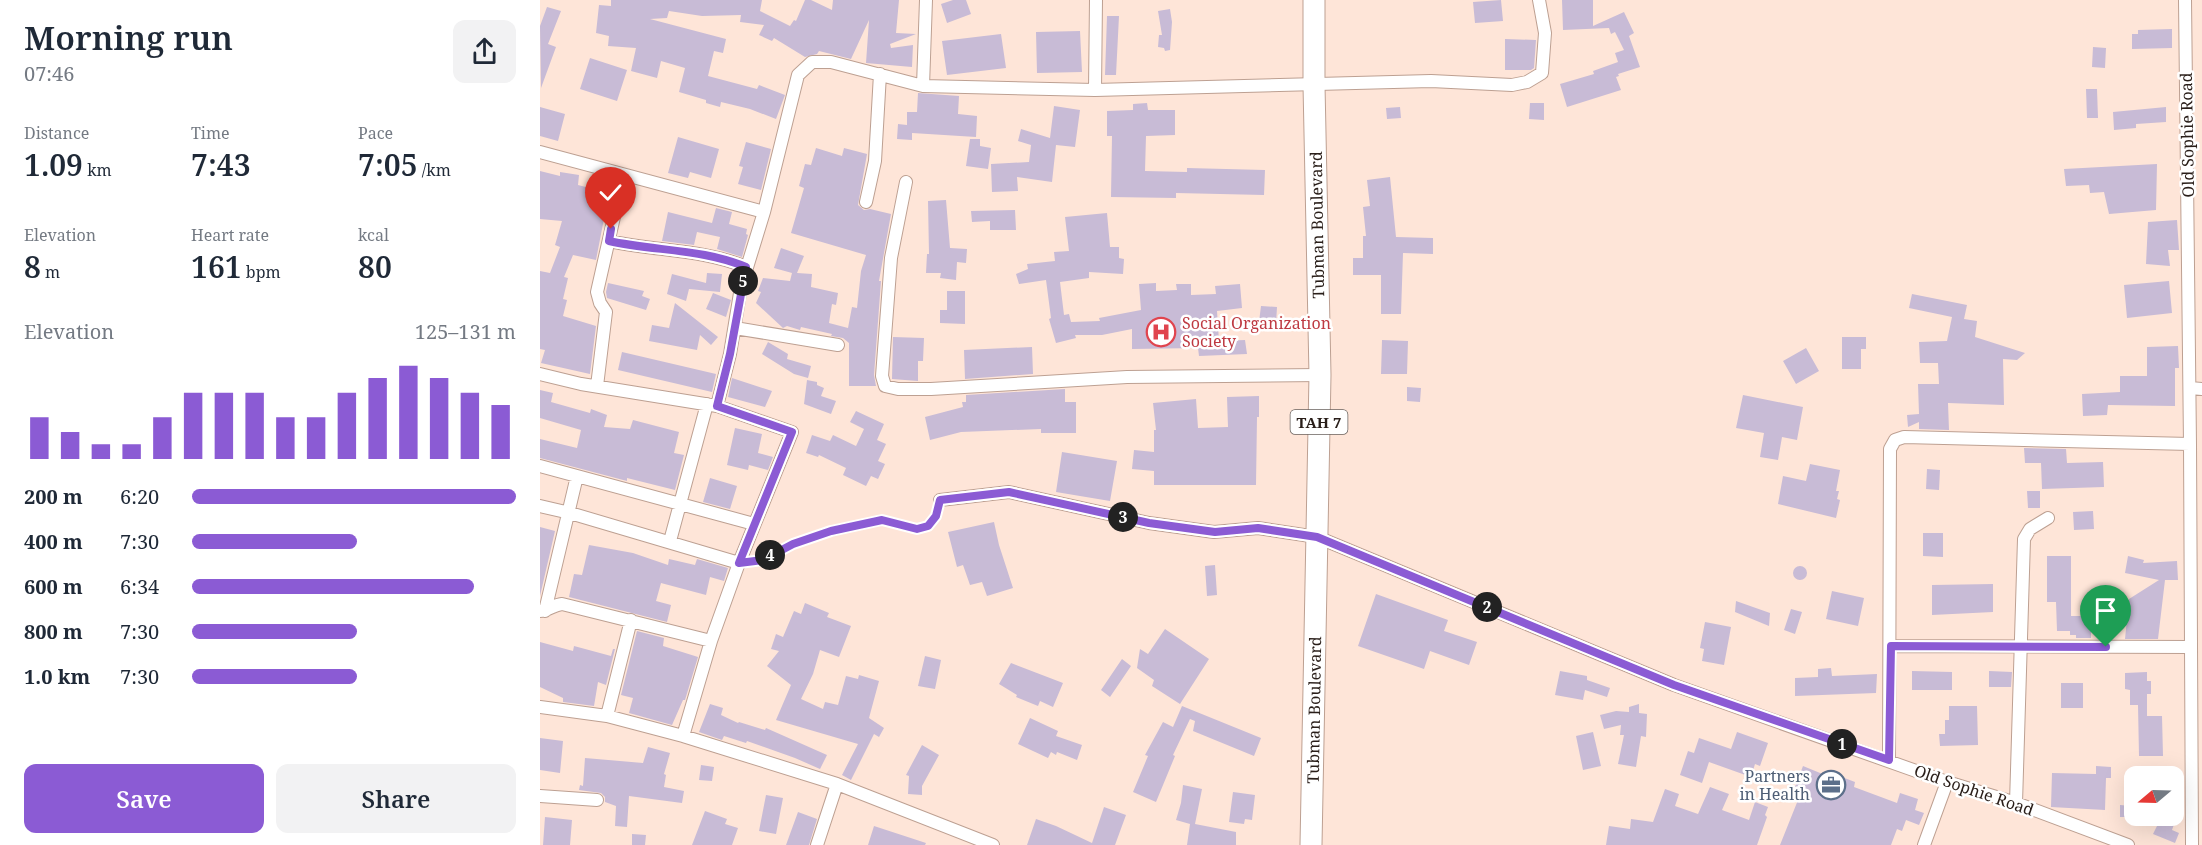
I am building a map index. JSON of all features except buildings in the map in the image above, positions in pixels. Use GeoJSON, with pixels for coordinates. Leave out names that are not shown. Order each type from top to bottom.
{"type":"FeatureCollection","features":[{"type":"Feature","properties":{"kind":"highway","name":"Tubman Boulevard"},"geometry":{"type":"LineString","coordinates":[[1311,845],[1320,375],[1314,0]]}},
{"type":"Feature","properties":{"kind":"street"},"geometry":{"type":"LineString","coordinates":[[923,86],[926,0]]}},
{"type":"Feature","properties":{"kind":"street"},"geometry":{"type":"LineString","coordinates":[[1095,90],[1096,0]]}},
{"type":"Feature","properties":{"kind":"street"},"geometry":{"type":"LineString","coordinates":[[670,542],[735,328],[746,267],[764,212],[798,75],[812,62],[831,62],[923,86],[1095,90],[1441,81],[1512,85],[1527,82],[1542,73],[1545,33],[1539,0]]}},
{"type":"Feature","properties":{"kind":"street","name":"Old Sophie Road"},"geometry":{"type":"LineString","coordinates":[[2185,0],[2196,388],[2190,444],[2192,845]]}},
{"type":"Feature","properties":{"kind":"street"},"geometry":{"type":"LineString","coordinates":[[866,202],[875,161],[880,74]]}},
{"type":"Feature","properties":{"kind":"street"},"geometry":{"type":"LineString","coordinates":[[540,152],[764,212]]}},
{"type":"Feature","properties":{"kind":"street"},"geometry":{"type":"LineString","coordinates":[[597,386],[606,312],[597,292],[609,241],[620,174]]}},
{"type":"Feature","properties":{"kind":"street"},"geometry":{"type":"LineString","coordinates":[[906,182],[890,269],[882,376],[885,386],[898,389],[931,389],[1127,377],[1320,375]]}},
{"type":"Feature","properties":{"kind":"street"},"geometry":{"type":"LineString","coordinates":[[609,241],[720,257],[746,267]]}},
{"type":"Feature","properties":{"kind":"street"},"geometry":{"type":"LineString","coordinates":[[735,328],[838,345]]}},
{"type":"Feature","properties":{"kind":"street"},"geometry":{"type":"LineString","coordinates":[[540,374],[712,405],[792,432],[754,524],[711,641],[683,736]]}},
{"type":"Feature","properties":{"kind":"street"},"geometry":{"type":"LineString","coordinates":[[1889,760],[1890,449],[1895,440],[1904,437],[2190,444]]}},
{"type":"Feature","properties":{"kind":"street"},"geometry":{"type":"LineString","coordinates":[[540,466],[754,524]]}},
{"type":"Feature","properties":{"kind":"street"},"geometry":{"type":"LineString","coordinates":[[542,611],[570,513],[577,476]]}},
{"type":"Feature","properties":{"kind":"street","name":"Old Sophie Road"},"geometry":{"type":"LineString","coordinates":[[940,500],[1009,492],[1149,523],[1215,532],[1258,528],[1317,537],[1674,685],[1947,782],[2016,803],[2110,842],[2128,845]]}},
{"type":"Feature","properties":{"kind":"street"},"geometry":{"type":"LineString","coordinates":[[540,506],[739,563]]}},
{"type":"Feature","properties":{"kind":"street"},"geometry":{"type":"LineString","coordinates":[[2016,803],[2024,539],[2030,529],[2048,518]]}},
{"type":"Feature","properties":{"kind":"street"},"geometry":{"type":"LineString","coordinates":[[542,611],[553,605],[562,604],[711,641]]}},
{"type":"Feature","properties":{"kind":"street"},"geometry":{"type":"LineString","coordinates":[[607,716],[631,620]]}},
{"type":"Feature","properties":{"kind":"street"},"geometry":{"type":"LineString","coordinates":[[1891,646],[2192,647]]}},
{"type":"Feature","properties":{"kind":"street"},"geometry":{"type":"LineString","coordinates":[[540,707],[607,716],[683,736],[837,784],[993,845]]}},
{"type":"Feature","properties":{"kind":"street"},"geometry":{"type":"LineString","coordinates":[[1924,845],[1947,782]]}},
{"type":"Feature","properties":{"kind":"street"},"geometry":{"type":"LineString","coordinates":[[817,845],[837,784]]}},
{"type":"Feature","properties":{"kind":"street"},"geometry":{"type":"LineString","coordinates":[[540,796],[597,800]]}},
{"type":"Feature","properties":{"kind":"path"},"geometry":{"type":"LineString","coordinates":[[739,563],[763,560],[780,549],[831,531],[882,520],[917,529],[928,526],[936,516],[940,500]]}},
{"type":"Feature","properties":{"kind":"place","name":"Social Organization Society"},"geometry":{"type":"Point","coordinates":[1161,332]}},
{"type":"Feature","properties":{"kind":"place","name":"Partners in Health"},"geometry":{"type":"Point","coordinates":[1831,785]}},
{"type":"Feature","properties":{"kind":"route"},"geometry":{"type":"LineString","coordinates":[[611,229],[609,241],[720,257],[746,267],[730,354],[717,406],[792,432],[739,563],[763,560],[780,549],[831,531],[882,520],[917,529],[928,526],[936,516],[940,500],[1009,492],[1149,523],[1215,532],[1258,528],[1317,537],[1674,685],[1889,760],[1891,646],[2106,647]]}}]}
